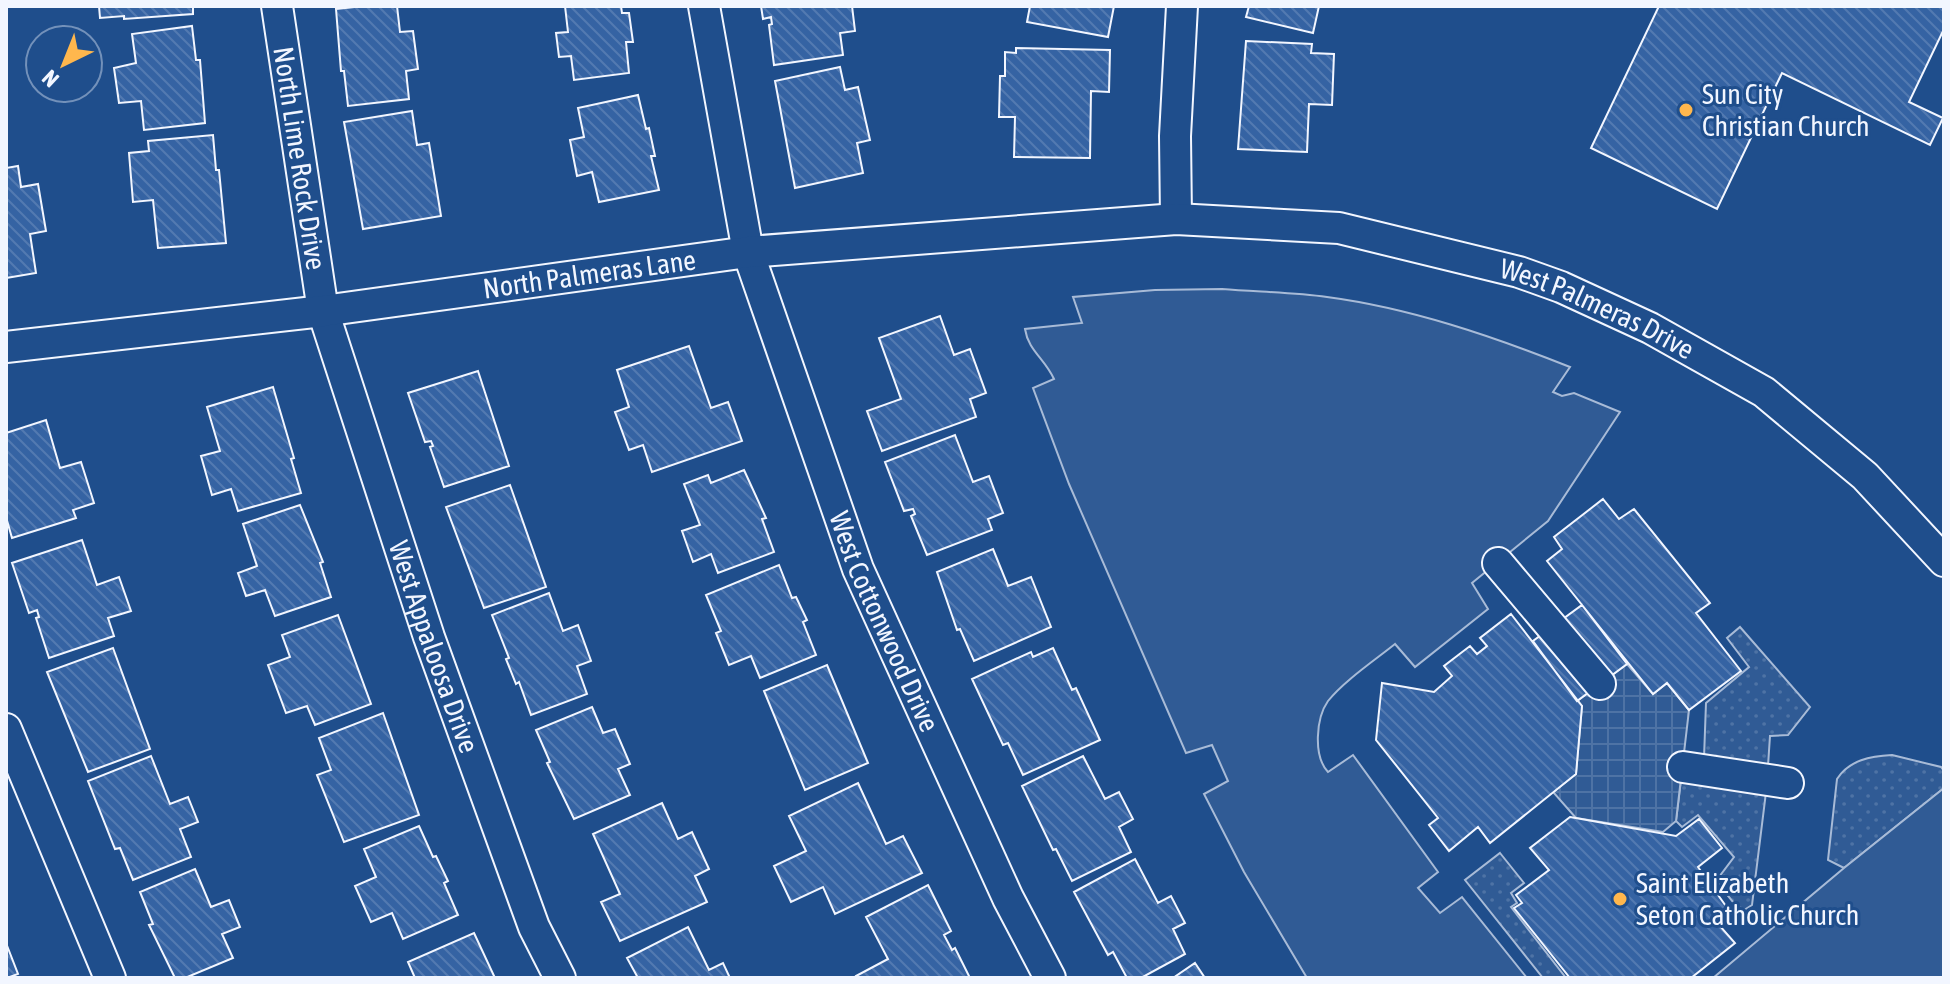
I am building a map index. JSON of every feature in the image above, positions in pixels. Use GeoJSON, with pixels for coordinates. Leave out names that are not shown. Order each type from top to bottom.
{"type":"FeatureCollection","features":[{"type":"Feature","properties":{"kind":"street","name":"North Lime Rock Drive"},"geometry":{"type":"LineString","coordinates":[[277,6],[323,311]]}},
{"type":"Feature","properties":{"kind":"street","name":"West Cottonwood Drive"},"geometry":{"type":"LineString","coordinates":[[704,6],[748,252],[858,569],[1008,898],[1050,978]]}},
{"type":"Feature","properties":{"kind":"street"},"geometry":{"type":"LineString","coordinates":[[1176,219],[1175,136],[1182,6]]}},
{"type":"Feature","properties":{"kind":"street","name":"North Palmeras Lane"},"geometry":{"type":"LineString","coordinates":[[6,347],[323,311],[748,252],[1176,219]]}},
{"type":"Feature","properties":{"kind":"street","name":"West Palmeras Drive"},"geometry":{"type":"LineString","coordinates":[[1176,219],[1339,228],[1519,272],[1604,306],[1650,328],[1764,392],[1865,476],[1944,561]]}},
{"type":"Feature","properties":{"kind":"street","name":"West Appaloosa Drive"},"geometry":{"type":"LineString","coordinates":[[323,311],[429,637],[534,927],[560,978]]}},
{"type":"Feature","properties":{"kind":"street"},"geometry":{"type":"LineString","coordinates":[[1498,563],[1600,684]]}},
{"type":"Feature","properties":{"kind":"street"},"geometry":{"type":"LineString","coordinates":[[6,729],[110,978]]}},
{"type":"Feature","properties":{"kind":"street"},"geometry":{"type":"LineString","coordinates":[[1683,767],[1788,783]]}},
{"type":"Feature","properties":{"kind":"shaded area"},"geometry":{"type":"Polygon","coordinates":[[[1222,289],[1327,297],[1389,308],[1450,324],[1570,367],[1553,392],[1562,396],[1574,393],[1620,412],[1548,521],[1472,583],[1488,609],[1415,667],[1395,644],[1335,693],[1324,708],[1319,727],[1320,757],[1328,772],[1353,755],[1438,872],[1418,888],[1440,913],[1462,897],[1527,978],[1307,978],[1244,872],[1204,794],[1228,781],[1212,745],[1186,753],[1069,484],[1033,388],[1054,379],[1030,343],[1025,329],[1082,323],[1073,297],[1155,290],[1222,289]]]}},
{"type":"Feature","properties":{"kind":"shaded area"},"geometry":{"type":"Polygon","coordinates":[[[1740,627],[1810,707],[1788,735],[1770,736],[1768,766],[1704,758],[1706,703],[1749,667],[1727,638],[1740,627]]]}},
{"type":"Feature","properties":{"kind":"shaded area"},"geometry":{"type":"Polygon","coordinates":[[[1627,664],[1653,694],[1667,683],[1689,710],[1676,821],[1663,832],[1576,818],[1553,792],[1576,774],[1582,706],[1577,701],[1627,664]]]}},
{"type":"Feature","properties":{"kind":"shaded area"},"geometry":{"type":"Polygon","coordinates":[[[1892,755],[1941,767],[1944,771],[1944,788],[1844,868],[1828,860],[1837,779],[1848,767],[1861,760],[1892,755]]]}},
{"type":"Feature","properties":{"kind":"shaded area"},"geometry":{"type":"Polygon","coordinates":[[[1681,780],[1766,792],[1752,905],[1741,912],[1716,881],[1734,857],[1698,815],[1682,827],[1676,821],[1681,780]]]}},
{"type":"Feature","properties":{"kind":"shaded area"},"geometry":{"type":"Polygon","coordinates":[[[1944,788],[1944,978],[1713,978],[1844,868],[1944,788]]]}},
{"type":"Feature","properties":{"kind":"shaded area"},"geometry":{"type":"Polygon","coordinates":[[[1500,853],[1524,883],[1511,893],[1517,903],[1511,907],[1566,978],[1543,978],[1465,880],[1500,853]]]}},
{"type":"Feature","properties":{"kind":"building"},"geometry":{"type":"Polygon","coordinates":[[[99,6],[193,6],[193,14],[100,18],[99,6]]]}},
{"type":"Feature","properties":{"kind":"building"},"geometry":{"type":"Polygon","coordinates":[[[397,6],[400,32],[413,31],[418,69],[406,71],[409,99],[348,106],[344,71],[341,71],[336,9],[397,6]]]}},
{"type":"Feature","properties":{"kind":"building"},"geometry":{"type":"Polygon","coordinates":[[[565,6],[621,6],[622,13],[629,13],[633,42],[626,42],[629,73],[574,80],[571,56],[559,57],[556,33],[568,32],[565,6]]]}},
{"type":"Feature","properties":{"kind":"building"},"geometry":{"type":"Polygon","coordinates":[[[761,6],[852,6],[855,31],[840,33],[843,55],[774,65],[769,25],[772,24],[771,17],[763,19],[761,6]]]}},
{"type":"Feature","properties":{"kind":"building"},"geometry":{"type":"Polygon","coordinates":[[[1030,6],[1114,6],[1108,37],[1027,22],[1030,6]]]}},
{"type":"Feature","properties":{"kind":"building"},"geometry":{"type":"Polygon","coordinates":[[[1249,6],[1319,6],[1313,33],[1246,17],[1249,6]]]}},
{"type":"Feature","properties":{"kind":"building","name":"Sun City Christian Church"},"geometry":{"type":"Polygon","coordinates":[[[1659,6],[1944,6],[1944,29],[1909,102],[1943,118],[1930,145],[1782,73],[1717,209],[1591,148],[1659,6]]]}},
{"type":"Feature","properties":{"kind":"building"},"geometry":{"type":"Polygon","coordinates":[[[192,26],[196,60],[200,60],[205,123],[144,130],[141,101],[119,103],[114,68],[136,63],[132,34],[192,26]]]}},
{"type":"Feature","properties":{"kind":"building"},"geometry":{"type":"Polygon","coordinates":[[[1246,41],[1312,44],[1311,53],[1334,54],[1332,105],[1309,104],[1307,152],[1238,149],[1246,41]]]}},
{"type":"Feature","properties":{"kind":"building"},"geometry":{"type":"Polygon","coordinates":[[[1016,48],[1110,50],[1109,92],[1091,91],[1090,158],[1014,157],[1015,117],[999,117],[1000,76],[1005,76],[1005,52],[1016,53],[1016,48]]]}},
{"type":"Feature","properties":{"kind":"building"},"geometry":{"type":"Polygon","coordinates":[[[840,67],[845,90],[858,87],[870,140],[857,143],[863,173],[795,188],[775,81],[840,67]]]}},
{"type":"Feature","properties":{"kind":"building"},"geometry":{"type":"Polygon","coordinates":[[[638,95],[646,129],[649,128],[655,156],[651,156],[659,190],[599,202],[592,172],[577,176],[570,140],[584,137],[578,108],[638,95]]]}},
{"type":"Feature","properties":{"kind":"building"},"geometry":{"type":"Polygon","coordinates":[[[412,111],[417,145],[429,143],[441,216],[363,229],[344,122],[412,111]]]}},
{"type":"Feature","properties":{"kind":"building"},"geometry":{"type":"Polygon","coordinates":[[[213,135],[226,243],[158,248],[153,200],[133,202],[129,153],[149,151],[148,141],[213,135]]]}},
{"type":"Feature","properties":{"kind":"building"},"geometry":{"type":"Polygon","coordinates":[[[18,166],[21,187],[38,184],[46,231],[30,234],[36,273],[6,278],[6,168],[18,166]]]}},
{"type":"Feature","properties":{"kind":"building"},"geometry":{"type":"Polygon","coordinates":[[[940,316],[954,355],[970,349],[986,393],[970,399],[976,417],[882,451],[867,411],[901,399],[879,338],[940,316]]]}},
{"type":"Feature","properties":{"kind":"building"},"geometry":{"type":"Polygon","coordinates":[[[689,346],[711,408],[728,402],[742,441],[652,472],[643,445],[629,450],[615,412],[629,407],[617,370],[689,346]]]}},
{"type":"Feature","properties":{"kind":"building"},"geometry":{"type":"Polygon","coordinates":[[[478,371],[509,466],[444,487],[430,447],[433,446],[431,441],[425,442],[408,393],[478,371]]]}},
{"type":"Feature","properties":{"kind":"building"},"geometry":{"type":"Polygon","coordinates":[[[273,387],[301,493],[238,511],[231,489],[212,495],[201,456],[220,451],[207,407],[273,387]]]}},
{"type":"Feature","properties":{"kind":"building"},"geometry":{"type":"Polygon","coordinates":[[[46,420],[60,468],[81,462],[94,503],[73,510],[76,518],[12,538],[6,517],[6,433],[46,420]]]}},
{"type":"Feature","properties":{"kind":"building"},"geometry":{"type":"Polygon","coordinates":[[[955,435],[973,482],[989,476],[1003,513],[988,519],[992,530],[927,555],[911,516],[915,514],[913,509],[904,511],[885,462],[955,435]]]}},
{"type":"Feature","properties":{"kind":"building"},"geometry":{"type":"Polygon","coordinates":[[[744,470],[766,518],[762,519],[774,552],[718,573],[711,554],[693,562],[682,531],[700,525],[684,484],[708,475],[711,483],[744,470]]]}},
{"type":"Feature","properties":{"kind":"building"},"geometry":{"type":"Polygon","coordinates":[[[510,485],[546,587],[484,608],[446,507],[510,485]]]}},
{"type":"Feature","properties":{"kind":"building"},"geometry":{"type":"Polygon","coordinates":[[[1603,499],[1619,519],[1634,509],[1710,603],[1696,613],[1741,671],[1689,710],[1667,683],[1653,694],[1547,561],[1562,549],[1554,537],[1603,499]]]}},
{"type":"Feature","properties":{"kind":"building"},"geometry":{"type":"Polygon","coordinates":[[[300,505],[323,562],[320,563],[331,597],[275,616],[265,590],[246,596],[238,573],[257,566],[243,524],[300,505]]]}},
{"type":"Feature","properties":{"kind":"building"},"geometry":{"type":"Polygon","coordinates":[[[82,540],[97,585],[119,577],[131,611],[108,618],[114,636],[49,658],[36,618],[39,617],[37,610],[29,613],[12,563],[82,540]]]}},
{"type":"Feature","properties":{"kind":"building"},"geometry":{"type":"Polygon","coordinates":[[[993,549],[1008,586],[1031,577],[1051,627],[974,661],[960,629],[957,630],[937,572],[993,549]]]}},
{"type":"Feature","properties":{"kind":"building"},"geometry":{"type":"Polygon","coordinates":[[[779,565],[792,598],[796,597],[807,620],[803,622],[816,655],[760,678],[751,656],[729,665],[716,633],[721,631],[706,595],[779,565]]]}},
{"type":"Feature","properties":{"kind":"building"},"geometry":{"type":"Polygon","coordinates":[[[549,593],[563,631],[578,625],[591,661],[577,666],[587,694],[531,715],[519,682],[516,684],[506,659],[509,658],[492,615],[549,593]]]}},
{"type":"Feature","properties":{"kind":"building"},"geometry":{"type":"Polygon","coordinates":[[[1582,605],[1627,664],[1577,701],[1533,641],[1582,605]]]}},
{"type":"Feature","properties":{"kind":"building"},"geometry":{"type":"Polygon","coordinates":[[[1511,614],[1582,706],[1576,774],[1490,843],[1478,827],[1449,851],[1429,825],[1438,818],[1376,740],[1382,683],[1434,692],[1452,676],[1444,666],[1470,646],[1477,654],[1487,646],[1480,638],[1511,614]]]}},
{"type":"Feature","properties":{"kind":"building"},"geometry":{"type":"Polygon","coordinates":[[[338,615],[371,704],[315,725],[307,706],[286,713],[268,665],[290,657],[282,635],[338,615]]]}},
{"type":"Feature","properties":{"kind":"building"},"geometry":{"type":"Polygon","coordinates":[[[113,648],[150,749],[88,772],[47,672],[113,648]]]}},
{"type":"Feature","properties":{"kind":"building"},"geometry":{"type":"Polygon","coordinates":[[[1053,648],[1100,740],[1023,775],[1008,743],[1003,745],[972,679],[1031,652],[1033,657],[1053,648]]]}},
{"type":"Feature","properties":{"kind":"building"},"geometry":{"type":"Polygon","coordinates":[[[827,665],[868,763],[805,790],[764,691],[827,665]]]}},
{"type":"Feature","properties":{"kind":"building"},"geometry":{"type":"Polygon","coordinates":[[[592,707],[603,733],[615,729],[630,764],[618,769],[630,795],[574,819],[547,763],[550,762],[536,730],[592,707]]]}},
{"type":"Feature","properties":{"kind":"building"},"geometry":{"type":"Polygon","coordinates":[[[383,713],[419,815],[344,842],[317,775],[331,770],[319,738],[383,713]]]}},
{"type":"Feature","properties":{"kind":"building"},"geometry":{"type":"Polygon","coordinates":[[[151,756],[170,804],[188,797],[198,822],[180,829],[191,857],[133,880],[120,848],[115,849],[88,781],[151,756]]]}},
{"type":"Feature","properties":{"kind":"building"},"geometry":{"type":"Polygon","coordinates":[[[1083,756],[1105,799],[1119,792],[1133,819],[1119,827],[1131,852],[1072,881],[1022,786],[1083,756]]]}},
{"type":"Feature","properties":{"kind":"building"},"geometry":{"type":"Polygon","coordinates":[[[858,783],[886,844],[903,836],[922,873],[835,914],[823,887],[791,902],[774,866],[806,851],[789,816],[858,783]]]}},
{"type":"Feature","properties":{"kind":"building"},"geometry":{"type":"Polygon","coordinates":[[[662,803],[678,839],[692,832],[709,869],[695,876],[707,902],[620,941],[601,902],[620,894],[593,834],[662,803]]]}},
{"type":"Feature","properties":{"kind":"building","name":"Saint Elizabeth Seton Catholic Church"},"geometry":{"type":"Polygon","coordinates":[[[1570,817],[1676,836],[1699,819],[1722,848],[1698,867],[1733,916],[1719,925],[1735,943],[1691,978],[1570,978],[1514,908],[1522,903],[1516,895],[1549,870],[1530,848],[1570,817]]]}},
{"type":"Feature","properties":{"kind":"building"},"geometry":{"type":"Polygon","coordinates":[[[419,826],[448,881],[444,883],[458,915],[403,939],[392,913],[371,922],[355,886],[376,877],[364,849],[419,826]]]}},
{"type":"Feature","properties":{"kind":"building"},"geometry":{"type":"Polygon","coordinates":[[[1135,859],[1158,903],[1171,896],[1185,923],[1173,929],[1185,954],[1141,978],[1127,978],[1113,952],[1108,955],[1074,892],[1135,859]]]}},
{"type":"Feature","properties":{"kind":"building"},"geometry":{"type":"Polygon","coordinates":[[[195,869],[211,907],[229,900],[240,927],[222,934],[233,958],[185,978],[175,978],[149,925],[153,924],[140,892],[195,869]]]}},
{"type":"Feature","properties":{"kind":"building"},"geometry":{"type":"Polygon","coordinates":[[[928,885],[951,931],[944,935],[952,950],[955,948],[970,978],[857,978],[888,959],[866,917],[928,885]]]}},
{"type":"Feature","properties":{"kind":"building"},"geometry":{"type":"Polygon","coordinates":[[[688,927],[709,970],[723,963],[730,978],[638,978],[627,958],[688,927]]]}},
{"type":"Feature","properties":{"kind":"building"},"geometry":{"type":"Polygon","coordinates":[[[474,933],[495,978],[415,978],[408,962],[474,933]]]}},
{"type":"Feature","properties":{"kind":"building"},"geometry":{"type":"Polygon","coordinates":[[[6,943],[18,974],[7,978],[6,978],[6,943]]]}},
{"type":"Feature","properties":{"kind":"building"},"geometry":{"type":"Polygon","coordinates":[[[1195,963],[1205,978],[1173,978],[1195,963]]]}},
{"type":"Feature","properties":{"kind":"place","name":"Sun City Christian Church"},"geometry":{"type":"Point","coordinates":[1686,110]}},
{"type":"Feature","properties":{"kind":"place","name":"Saint Elizabeth Seton Catholic Church"},"geometry":{"type":"Point","coordinates":[1620,899]}}]}
